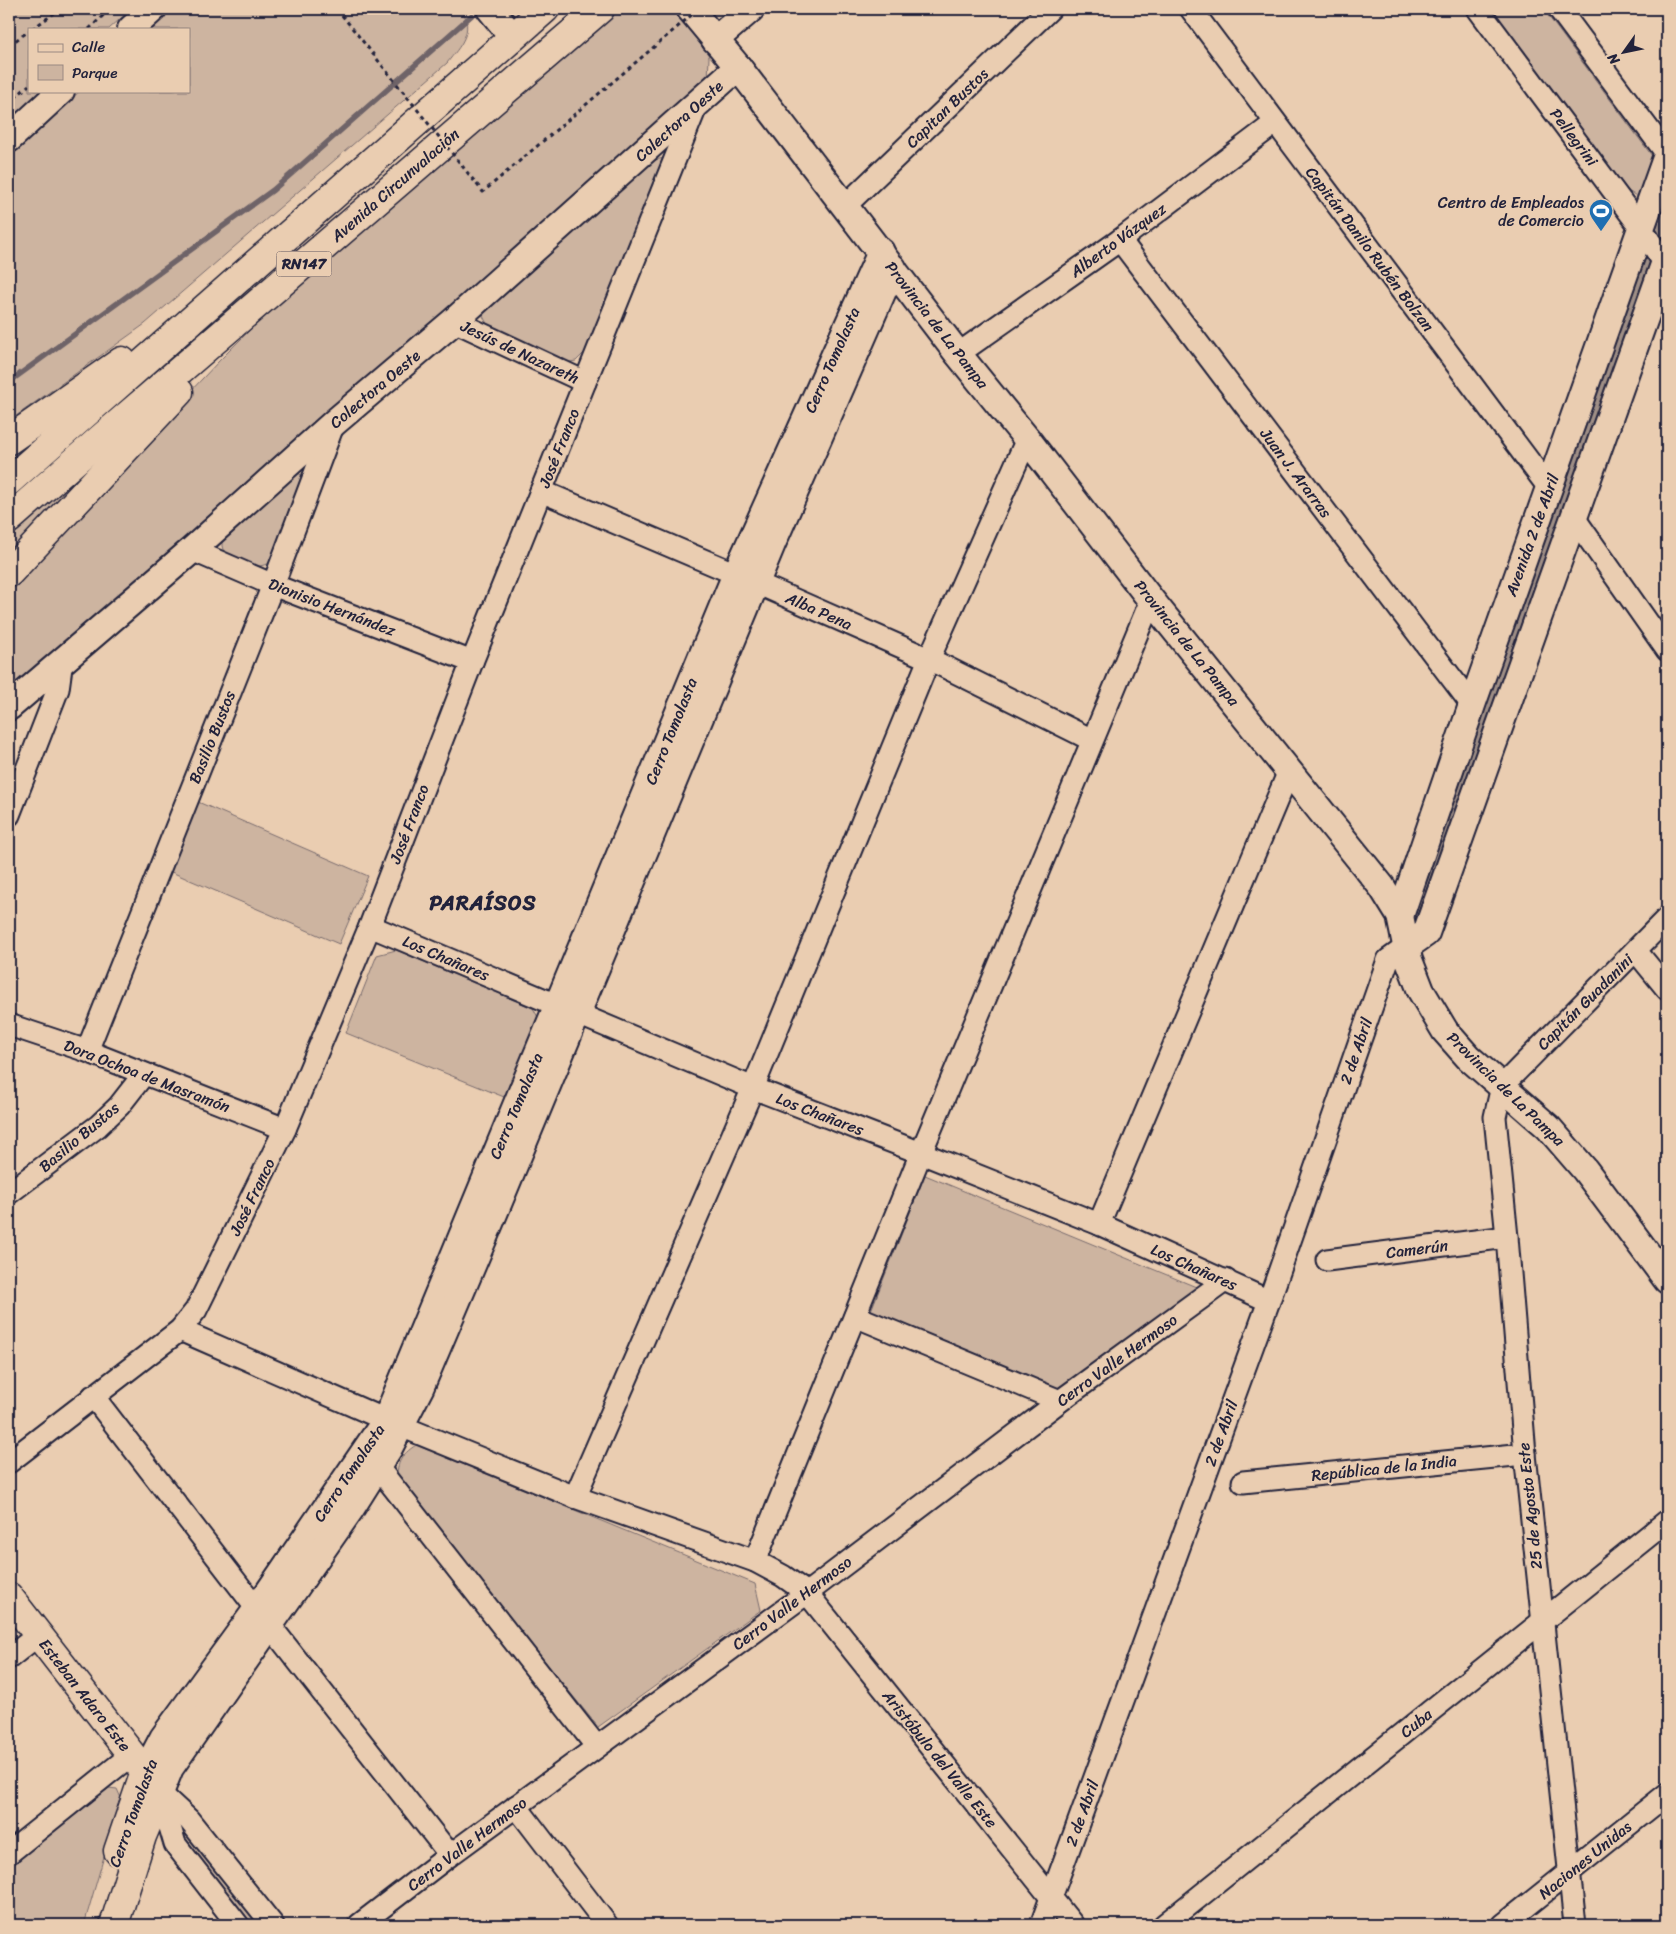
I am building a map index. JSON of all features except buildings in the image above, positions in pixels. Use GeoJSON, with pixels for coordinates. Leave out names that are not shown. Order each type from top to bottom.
{"type":"FeatureCollection","features":[{"type":"Feature","properties":{"kind":"main road","name":"Avenida Circunvalación"},"geometry":{"type":"LineString","coordinates":[[9,481],[545,9]]}},
{"type":"Feature","properties":{"kind":"main road","name":"Avenida Circunvalación"},"geometry":{"type":"LineString","coordinates":[[9,520],[100,438],[600,9]]}},
{"type":"Feature","properties":{"kind":"main road"},"geometry":{"type":"LineString","coordinates":[[9,573],[165,406],[297,269]]}},
{"type":"Feature","properties":{"kind":"main road"},"geometry":{"type":"LineString","coordinates":[[9,440],[224,290]]}},
{"type":"Feature","properties":{"kind":"main road","name":"Esteban Adaro Este"},"geometry":{"type":"LineString","coordinates":[[9,1597],[145,1773]]}},
{"type":"Feature","properties":{"kind":"main road","name":"Cerro Tomolasta"},"geometry":{"type":"LineString","coordinates":[[95,1925],[145,1773]]}},
{"type":"Feature","properties":{"kind":"main road","name":"Cerro Tomolasta"},"geometry":{"type":"LineString","coordinates":[[114,1925],[142,1836],[145,1773]]}},
{"type":"Feature","properties":{"kind":"street"},"geometry":{"type":"LineString","coordinates":[[132,28],[153,9]]}},
{"type":"Feature","properties":{"kind":"street"},"geometry":{"type":"LineString","coordinates":[[490,9],[513,37]]}},
{"type":"Feature","properties":{"kind":"street"},"geometry":{"type":"LineString","coordinates":[[715,40],[751,9]]}},
{"type":"Feature","properties":{"kind":"street","name":"Capitan Bustos"},"geometry":{"type":"LineString","coordinates":[[844,207],[1050,9]]}},
{"type":"Feature","properties":{"kind":"street","name":"Capitán Danilo Rubén Bolzan"},"geometry":{"type":"LineString","coordinates":[[1191,9],[1549,488]]}},
{"type":"Feature","properties":{"kind":"street","name":"Pellegrini"},"geometry":{"type":"LineString","coordinates":[[1478,9],[1666,262]]}},
{"type":"Feature","properties":{"kind":"street"},"geometry":{"type":"LineString","coordinates":[[1559,9],[1667,154]]}},
{"type":"Feature","properties":{"kind":"street","name":"Provincia de La Pampa"},"geometry":{"type":"LineString","coordinates":[[692,11],[1151,600],[1382,887],[1400,916],[1409,960],[1421,990],[1445,1031],[1468,1057],[1548,1127],[1585,1170],[1667,1280]]}},
{"type":"Feature","properties":{"kind":"street","name":"Colectora Oeste"},"geometry":{"type":"LineString","coordinates":[[9,707],[192,550],[334,422],[454,321],[738,68]]}},
{"type":"Feature","properties":{"kind":"street"},"geometry":{"type":"LineString","coordinates":[[9,139],[61,92]]}},
{"type":"Feature","properties":{"kind":"street","name":"José Franco"},"geometry":{"type":"LineString","coordinates":[[9,1462],[180,1330],[196,1310],[285,1129],[370,926],[472,662],[696,107]]}},
{"type":"Feature","properties":{"kind":"street","name":"Alberto Vázquez"},"geometry":{"type":"LineString","coordinates":[[958,354],[1120,240],[1275,123]]}},
{"type":"Feature","properties":{"kind":"street","name":"Avenida 2 de Abril"},"geometry":{"type":"LineString","coordinates":[[1400,916],[1472,705],[1667,154]]}},
{"type":"Feature","properties":{"kind":"street","name":"Juan J. Ararras"},"geometry":{"type":"LineString","coordinates":[[1120,240],[1472,705]]}},
{"type":"Feature","properties":{"kind":"street","name":"Cerro Tomolasta"},"geometry":{"type":"LineString","coordinates":[[145,1773],[163,1738],[263,1617],[393,1423],[568,1009],[746,578],[887,260]]}},
{"type":"Feature","properties":{"kind":"street"},"geometry":{"type":"LineString","coordinates":[[1406,947],[1426,933],[1666,262]]}},
{"type":"Feature","properties":{"kind":"street","name":"Jesús de Nazareth"},"geometry":{"type":"LineString","coordinates":[[454,321],[585,382]]}},
{"type":"Feature","properties":{"kind":"street","name":"Basilio Bustos"},"geometry":{"type":"LineString","coordinates":[[87,1051],[273,585],[334,422]]}},
{"type":"Feature","properties":{"kind":"street"},"geometry":{"type":"LineString","coordinates":[[575,1497],[752,1088],[929,660],[1027,439]]}},
{"type":"Feature","properties":{"kind":"street","name":"Alba Pena"},"geometry":{"type":"LineString","coordinates":[[542,491],[746,578],[929,660],[1092,740]]}},
{"type":"Feature","properties":{"kind":"street"},"geometry":{"type":"LineString","coordinates":[[1575,519],[1667,650]]}},
{"type":"Feature","properties":{"kind":"street","name":"Dionisio Hernández"},"geometry":{"type":"LineString","coordinates":[[192,550],[273,585],[472,662]]}},
{"type":"Feature","properties":{"kind":"street"},"geometry":{"type":"LineString","coordinates":[[755,1561],[1151,600]]}},
{"type":"Feature","properties":{"kind":"street"},"geometry":{"type":"LineString","coordinates":[[9,815],[58,689],[62,660]]}},
{"type":"Feature","properties":{"kind":"street"},"geometry":{"type":"LineString","coordinates":[[1099,1224],[1289,771]]}},
{"type":"Feature","properties":{"kind":"street","name":"Capitán Guadanini"},"geometry":{"type":"LineString","coordinates":[[1502,1086],[1667,918]]}},
{"type":"Feature","properties":{"kind":"street","name":"Los Chañares"},"geometry":{"type":"LineString","coordinates":[[370,926],[752,1088],[922,1153],[1099,1224],[1226,1280],[1269,1302]]}},
{"type":"Feature","properties":{"kind":"street","name":"2 de Abril"},"geometry":{"type":"LineString","coordinates":[[1041,1925],[1269,1302],[1388,960],[1406,947]]}},
{"type":"Feature","properties":{"kind":"street"},"geometry":{"type":"LineString","coordinates":[[1636,951],[1667,989]]}},
{"type":"Feature","properties":{"kind":"street","name":"Dora Ochoa de Masramón"},"geometry":{"type":"LineString","coordinates":[[9,1025],[87,1051],[285,1129]]}},
{"type":"Feature","properties":{"kind":"street","name":"Basilio Bustos"},"geometry":{"type":"LineString","coordinates":[[9,1194],[98,1126],[119,1106],[144,1074]]}},
{"type":"Feature","properties":{"kind":"street","name":"25 de Agosto Este"},"geometry":{"type":"LineString","coordinates":[[1502,1086],[1495,1117],[1525,1454],[1576,1925]]}},
{"type":"Feature","properties":{"kind":"street","name":"Camerún"},"geometry":{"type":"LineString","coordinates":[[1327,1260],[1507,1237]]}},
{"type":"Feature","properties":{"kind":"street","name":"Cerro Valle Hermoso"},"geometry":{"type":"LineString","coordinates":[[359,1925],[516,1806],[807,1593],[1060,1401],[1226,1280]]}},
{"type":"Feature","properties":{"kind":"street"},"geometry":{"type":"LineString","coordinates":[[856,1316],[1060,1401]]}},
{"type":"Feature","properties":{"kind":"street","name":"Aristóbulo del Valle Este"},"geometry":{"type":"LineString","coordinates":[[180,1330],[393,1423],[575,1497],[755,1561],[783,1576],[807,1593],[1073,1925]]}},
{"type":"Feature","properties":{"kind":"street"},"geometry":{"type":"LineString","coordinates":[[93,1396],[450,1855]]}},
{"type":"Feature","properties":{"kind":"street","name":"República de la India"},"geometry":{"type":"LineString","coordinates":[[1243,1482],[1525,1454]]}},
{"type":"Feature","properties":{"kind":"street"},"geometry":{"type":"LineString","coordinates":[[371,1458],[598,1746]]}},
{"type":"Feature","properties":{"kind":"street","name":"Cuba"},"geometry":{"type":"LineString","coordinates":[[1164,1925],[1667,1521]]}},
{"type":"Feature","properties":{"kind":"street"},"geometry":{"type":"LineString","coordinates":[[9,1658],[38,1634]]}},
{"type":"Feature","properties":{"kind":"street"},"geometry":{"type":"LineString","coordinates":[[9,1853],[145,1773]]}},
{"type":"Feature","properties":{"kind":"street","name":"Esteban Adaro Este"},"geometry":{"type":"LineString","coordinates":[[145,1773],[175,1844],[238,1925]]}},
{"type":"Feature","properties":{"kind":"street","name":"Esteban Adaro Este"},"geometry":{"type":"LineString","coordinates":[[145,1773],[189,1820],[273,1925]]}},
{"type":"Feature","properties":{"kind":"street","name":"Naciones Unidas"},"geometry":{"type":"LineString","coordinates":[[1503,1925],[1667,1794]]}},
{"type":"Feature","properties":{"kind":"street"},"geometry":{"type":"LineString","coordinates":[[516,1806],[607,1925]]}},
{"type":"Feature","properties":{"kind":"path"},"geometry":{"type":"LineString","coordinates":[[33,28],[60,9]]}},
{"type":"Feature","properties":{"kind":"path"},"geometry":{"type":"LineString","coordinates":[[90,28],[110,9]]}},
{"type":"Feature","properties":{"kind":"path"},"geometry":{"type":"LineString","coordinates":[[337,9],[483,192],[692,11]]}},
{"type":"Feature","properties":{"kind":"path"},"geometry":{"type":"LineString","coordinates":[[9,45],[28,32]]}},
{"type":"Feature","properties":{"kind":"path"},"geometry":{"type":"LineString","coordinates":[[9,103],[28,86]]}},
{"type":"Feature","properties":{"kind":"green space"},"geometry":{"type":"Polygon","coordinates":[[[9,9],[131,9],[110,28],[28,28],[28,92],[40,92],[9,121],[9,9]]]}},
{"type":"Feature","properties":{"kind":"green space"},"geometry":{"type":"Polygon","coordinates":[[[173,9],[462,9],[467,25],[461,44],[447,63],[145,324],[9,421],[9,155],[79,92],[190,92],[190,28],[151,28],[173,9]]]}},
{"type":"Feature","properties":{"kind":"green space"},"geometry":{"type":"Polygon","coordinates":[[[623,9],[682,9],[701,35],[709,57],[708,80],[689,102],[9,695],[9,584],[219,361],[265,315],[421,178],[612,15],[623,9]]]}},
{"type":"Feature","properties":{"kind":"green space"},"geometry":{"type":"Polygon","coordinates":[[[1491,9],[1543,9],[1655,160],[1644,192],[1638,197],[1628,191],[1491,9]]]}},
{"type":"Feature","properties":{"kind":"green space"},"geometry":{"type":"Polygon","coordinates":[[[664,158],[668,165],[586,351],[576,361],[564,363],[488,326],[483,316],[487,307],[655,160],[664,158]]]}},
{"type":"Feature","properties":{"kind":"green space"},"geometry":{"type":"Polygon","coordinates":[[[1667,184],[1667,230],[1664,240],[1652,225],[1667,184]]]}},
{"type":"Feature","properties":{"kind":"green space"},"geometry":{"type":"Polygon","coordinates":[[[1642,253],[1654,269],[1423,927],[1408,922],[1642,253]]]}},
{"type":"Feature","properties":{"kind":"green space"},"geometry":{"type":"Polygon","coordinates":[[[89,463],[90,478],[9,562],[9,535],[89,463]]]}},
{"type":"Feature","properties":{"kind":"green space"},"geometry":{"type":"Polygon","coordinates":[[[297,472],[305,478],[274,557],[268,564],[256,567],[224,553],[222,539],[297,472]]]}},
{"type":"Feature","properties":{"kind":"green space"},"geometry":{"type":"Polygon","coordinates":[[[198,802],[368,876],[339,944],[169,871],[198,802]]]}},
{"type":"Feature","properties":{"kind":"green space"},"geometry":{"type":"Polygon","coordinates":[[[396,950],[533,1008],[540,1021],[509,1099],[346,1033],[377,955],[396,950]]]}},
{"type":"Feature","properties":{"kind":"green space"},"geometry":{"type":"Polygon","coordinates":[[[925,1175],[1201,1289],[1062,1393],[870,1313],[925,1175]]]}},
{"type":"Feature","properties":{"kind":"green space"},"geometry":{"type":"Polygon","coordinates":[[[416,1445],[755,1584],[761,1610],[598,1727],[397,1479],[401,1459],[416,1445]]]}},
{"type":"Feature","properties":{"kind":"green space"},"geometry":{"type":"Polygon","coordinates":[[[109,1788],[117,1789],[121,1798],[84,1925],[9,1925],[9,1867],[109,1788]]]}},
{"type":"Feature","properties":{"kind":"green space"},"geometry":{"type":"Polygon","coordinates":[[[183,1825],[261,1925],[251,1925],[182,1837],[183,1825]]]}},
{"type":"Feature","properties":{"kind":"waterway"},"geometry":{"type":"LineString","coordinates":[[9,382],[273,190],[472,15]]}},
{"type":"Feature","properties":{"kind":"waterway"},"geometry":{"type":"LineString","coordinates":[[1658,231],[1667,208]]}},
{"type":"Feature","properties":{"kind":"waterway"},"geometry":{"type":"LineString","coordinates":[[1412,925],[1646,268]]}},
{"type":"Feature","properties":{"kind":"place","name":"Centro de Empleados de Comercio"},"geometry":{"type":"Point","coordinates":[1601,232]}},
{"type":"Feature","properties":{"kind":"district","name":"PARAÍSOS"},"geometry":{"type":"Point","coordinates":[483,903]}}]}
